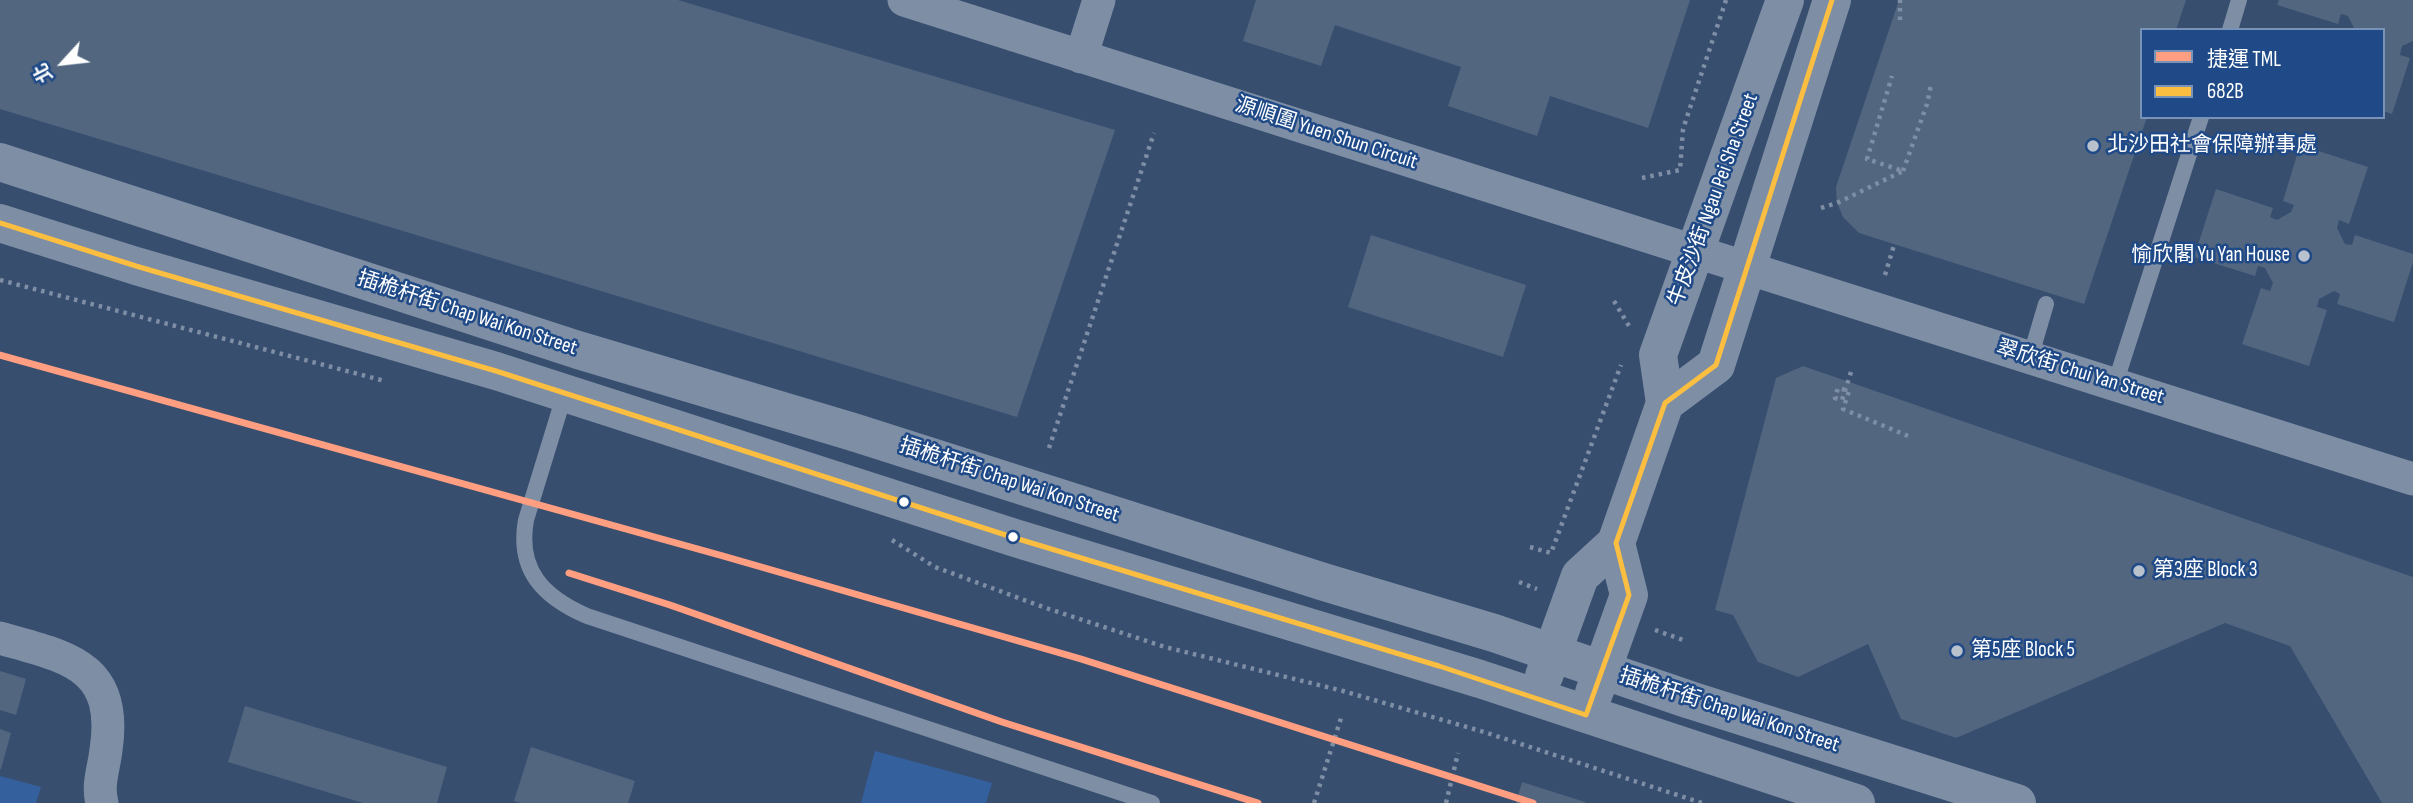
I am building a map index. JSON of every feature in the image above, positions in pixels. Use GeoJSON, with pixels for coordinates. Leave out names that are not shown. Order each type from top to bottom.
{"type":"FeatureCollection","features":[{"type":"Feature","properties":{"kind":"street","name":"源順圍 Yuen Shun Circuit"},"geometry":{"type":"LineString","coordinates":[[904,0],[1630,230],[1747,270]]}},
{"type":"Feature","properties":{"kind":"street"},"geometry":{"type":"LineString","coordinates":[[1081,57],[1099,0]]}},
{"type":"Feature","properties":{"kind":"street","name":"牛皮沙街 Ngau Pei Sha Street"},"geometry":{"type":"LineString","coordinates":[[1536,698],[1580,576],[1616,543],[1665,402],[1658,355],[1785,0]]}},
{"type":"Feature","properties":{"kind":"street"},"geometry":{"type":"LineString","coordinates":[[1665,402],[1716,365],[1832,0]]}},
{"type":"Feature","properties":{"kind":"street","name":"插桅杆街 Chap Wai Kon Street"},"geometry":{"type":"LineString","coordinates":[[0,162],[578,349],[853,432],[2017,803]]}},
{"type":"Feature","properties":{"kind":"street"},"geometry":{"type":"LineString","coordinates":[[0,223],[565,393],[1015,538],[1439,666],[1856,803]]}},
{"type":"Feature","properties":{"kind":"street","name":"翠欣街 Chui Yan Street"},"geometry":{"type":"LineString","coordinates":[[1747,270],[2413,478]]}},
{"type":"Feature","properties":{"kind":"street"},"geometry":{"type":"LineString","coordinates":[[1586,715],[1629,595],[1616,543]]}},
{"type":"Feature","properties":{"kind":"street"},"geometry":{"type":"LineString","coordinates":[[0,638],[65,657],[83,667],[103,692],[109,719],[100,782],[102,803]]}},
{"type":"Feature","properties":{"kind":"lane"},"geometry":{"type":"LineString","coordinates":[[2231,28],[2239,0]]}},
{"type":"Feature","properties":{"kind":"lane"},"geometry":{"type":"LineString","coordinates":[[2115,384],[2200,119]]}},
{"type":"Feature","properties":{"kind":"lane"},"geometry":{"type":"LineString","coordinates":[[2030,358],[2046,304]]}},
{"type":"Feature","properties":{"kind":"lane"},"geometry":{"type":"LineString","coordinates":[[565,393],[526,520],[523,538],[525,555],[533,575],[548,594],[564,606],[587,616],[1152,803]]}},
{"type":"Feature","properties":{"kind":"path"},"geometry":{"type":"LineString","coordinates":[[1642,178],[1680,170],[1684,129],[1726,0]]}},
{"type":"Feature","properties":{"kind":"path"},"geometry":{"type":"LineString","coordinates":[[1900,0],[1900,20]]}},
{"type":"Feature","properties":{"kind":"path"},"geometry":{"type":"LineString","coordinates":[[1892,76],[1867,159],[1903,171]]}},
{"type":"Feature","properties":{"kind":"path"},"geometry":{"type":"LineString","coordinates":[[1821,208],[1903,171],[1931,85]]}},
{"type":"Feature","properties":{"kind":"path"},"geometry":{"type":"LineString","coordinates":[[1049,448],[1154,133]]}},
{"type":"Feature","properties":{"kind":"path"},"geometry":{"type":"LineString","coordinates":[[0,280],[392,383]]}},
{"type":"Feature","properties":{"kind":"path"},"geometry":{"type":"LineString","coordinates":[[1614,301],[1629,324],[1628,337]]}},
{"type":"Feature","properties":{"kind":"path"},"geometry":{"type":"LineString","coordinates":[[1530,547],[1551,553],[1622,362]]}},
{"type":"Feature","properties":{"kind":"path"},"geometry":{"type":"LineString","coordinates":[[1851,372],[1842,400],[1835,398],[1838,388],[1849,391],[1843,409],[1908,436]]}},
{"type":"Feature","properties":{"kind":"path"},"geometry":{"type":"LineString","coordinates":[[888,538],[935,567],[1043,607],[1165,647],[1343,691],[1484,732],[1702,803]]}},
{"type":"Feature","properties":{"kind":"path"},"geometry":{"type":"LineString","coordinates":[[1314,803],[1342,715]]}},
{"type":"Feature","properties":{"kind":"path"},"geometry":{"type":"LineString","coordinates":[[1446,803],[1458,752]]}},
{"type":"Feature","properties":{"kind":"shaded area"},"geometry":{"type":"Polygon","coordinates":[[[875,751],[992,783],[986,803],[861,803],[875,751]]]}},
{"type":"Feature","properties":{"kind":"shaded area"},"geometry":{"type":"Polygon","coordinates":[[[0,776],[41,787],[36,803],[0,803],[0,776]]]}},
{"type":"Feature","properties":{"kind":"building"},"geometry":{"type":"Polygon","coordinates":[[[0,0],[678,0],[1115,130],[1017,417],[0,109],[0,0]]]}},
{"type":"Feature","properties":{"kind":"building"},"geometry":{"type":"Polygon","coordinates":[[[1256,0],[1690,0],[1648,128],[1550,96],[1537,136],[1448,106],[1461,67],[1335,25],[1321,66],[1243,41],[1256,0]]]}},
{"type":"Feature","properties":{"kind":"building"},"geometry":{"type":"Polygon","coordinates":[[[1899,0],[2186,0],[2177,28],[2140,28],[2140,119],[2146,119],[2084,304],[1859,233],[1843,217],[1837,203],[1836,187],[1899,0]]]}},
{"type":"Feature","properties":{"kind":"building"},"geometry":{"type":"Polygon","coordinates":[[[2279,0],[2413,0],[2413,41],[2402,46],[2400,55],[2410,58],[2392,114],[2385,112],[2385,28],[2354,28],[2348,16],[2341,14],[2338,24],[2277,5],[2279,0]]]}},
{"type":"Feature","properties":{"kind":"building","name":"愉欣閣 Yu Yan House"},"geometry":{"type":"Polygon","coordinates":[[[2300,145],[2368,167],[2349,224],[2339,220],[2337,228],[2345,244],[2352,245],[2355,235],[2413,254],[2413,262],[2394,322],[2337,304],[2340,294],[2334,291],[2319,299],[2317,307],[2327,310],[2309,366],[2242,344],[2261,288],[2270,291],[2273,283],[2265,268],[2258,266],[2255,276],[2194,257],[2216,189],[2273,208],[2270,217],[2277,220],[2291,212],[2294,205],[2283,201],[2300,145]]]}},
{"type":"Feature","properties":{"kind":"building"},"geometry":{"type":"Polygon","coordinates":[[[1371,235],[1526,285],[1503,357],[1348,307],[1371,235]]]}},
{"type":"Feature","properties":{"kind":"building"},"geometry":{"type":"Polygon","coordinates":[[[1803,366],[2413,577],[2413,803],[2382,803],[2290,646],[2225,623],[1956,738],[1901,719],[1868,644],[1798,677],[1758,662],[1733,615],[1715,610],[1776,378],[1803,366]]]}},
{"type":"Feature","properties":{"kind":"building"},"geometry":{"type":"Polygon","coordinates":[[[0,671],[26,679],[16,715],[0,710],[0,671]]]}},
{"type":"Feature","properties":{"kind":"building"},"geometry":{"type":"Polygon","coordinates":[[[245,706],[447,767],[437,803],[363,803],[228,762],[245,706]]]}},
{"type":"Feature","properties":{"kind":"building"},"geometry":{"type":"Polygon","coordinates":[[[0,729],[11,733],[1,769],[0,769],[0,729]]]}},
{"type":"Feature","properties":{"kind":"building"},"geometry":{"type":"Polygon","coordinates":[[[531,747],[635,781],[628,803],[514,801],[531,747]]]}},
{"type":"Feature","properties":{"kind":"building"},"geometry":{"type":"Polygon","coordinates":[[[1522,782],[1585,802],[1585,803],[1516,803],[1522,782]]]}},
{"type":"Feature","properties":{"kind":"metro line","name":"TML"},"geometry":{"type":"LineString","coordinates":[[0,355],[723,556],[1081,659],[1533,803]]}},
{"type":"Feature","properties":{"kind":"metro line","name":"TML"},"geometry":{"type":"LineString","coordinates":[[569,573],[670,605],[1002,722],[1258,803]]}},
{"type":"Feature","properties":{"kind":"transit line","name":"682B"},"geometry":{"type":"LineString","coordinates":[[0,223],[136,266],[496,371],[1015,538],[1439,666],[1586,715],[1629,595],[1616,543],[1665,403],[1716,365],[1832,0]]}},
{"type":"Feature","properties":{"kind":"place","name":"北沙田社會保障辦事處"},"geometry":{"type":"Point","coordinates":[2093,146]}},
{"type":"Feature","properties":{"kind":"place","name":"愉欣閣 Yu Yan House"},"geometry":{"type":"Point","coordinates":[2304,256]}},
{"type":"Feature","properties":{"kind":"place","name":"第3座 Block 3"},"geometry":{"type":"Point","coordinates":[2139,571]}},
{"type":"Feature","properties":{"kind":"place","name":"第5座 Block 5"},"geometry":{"type":"Point","coordinates":[1957,651]}}]}
